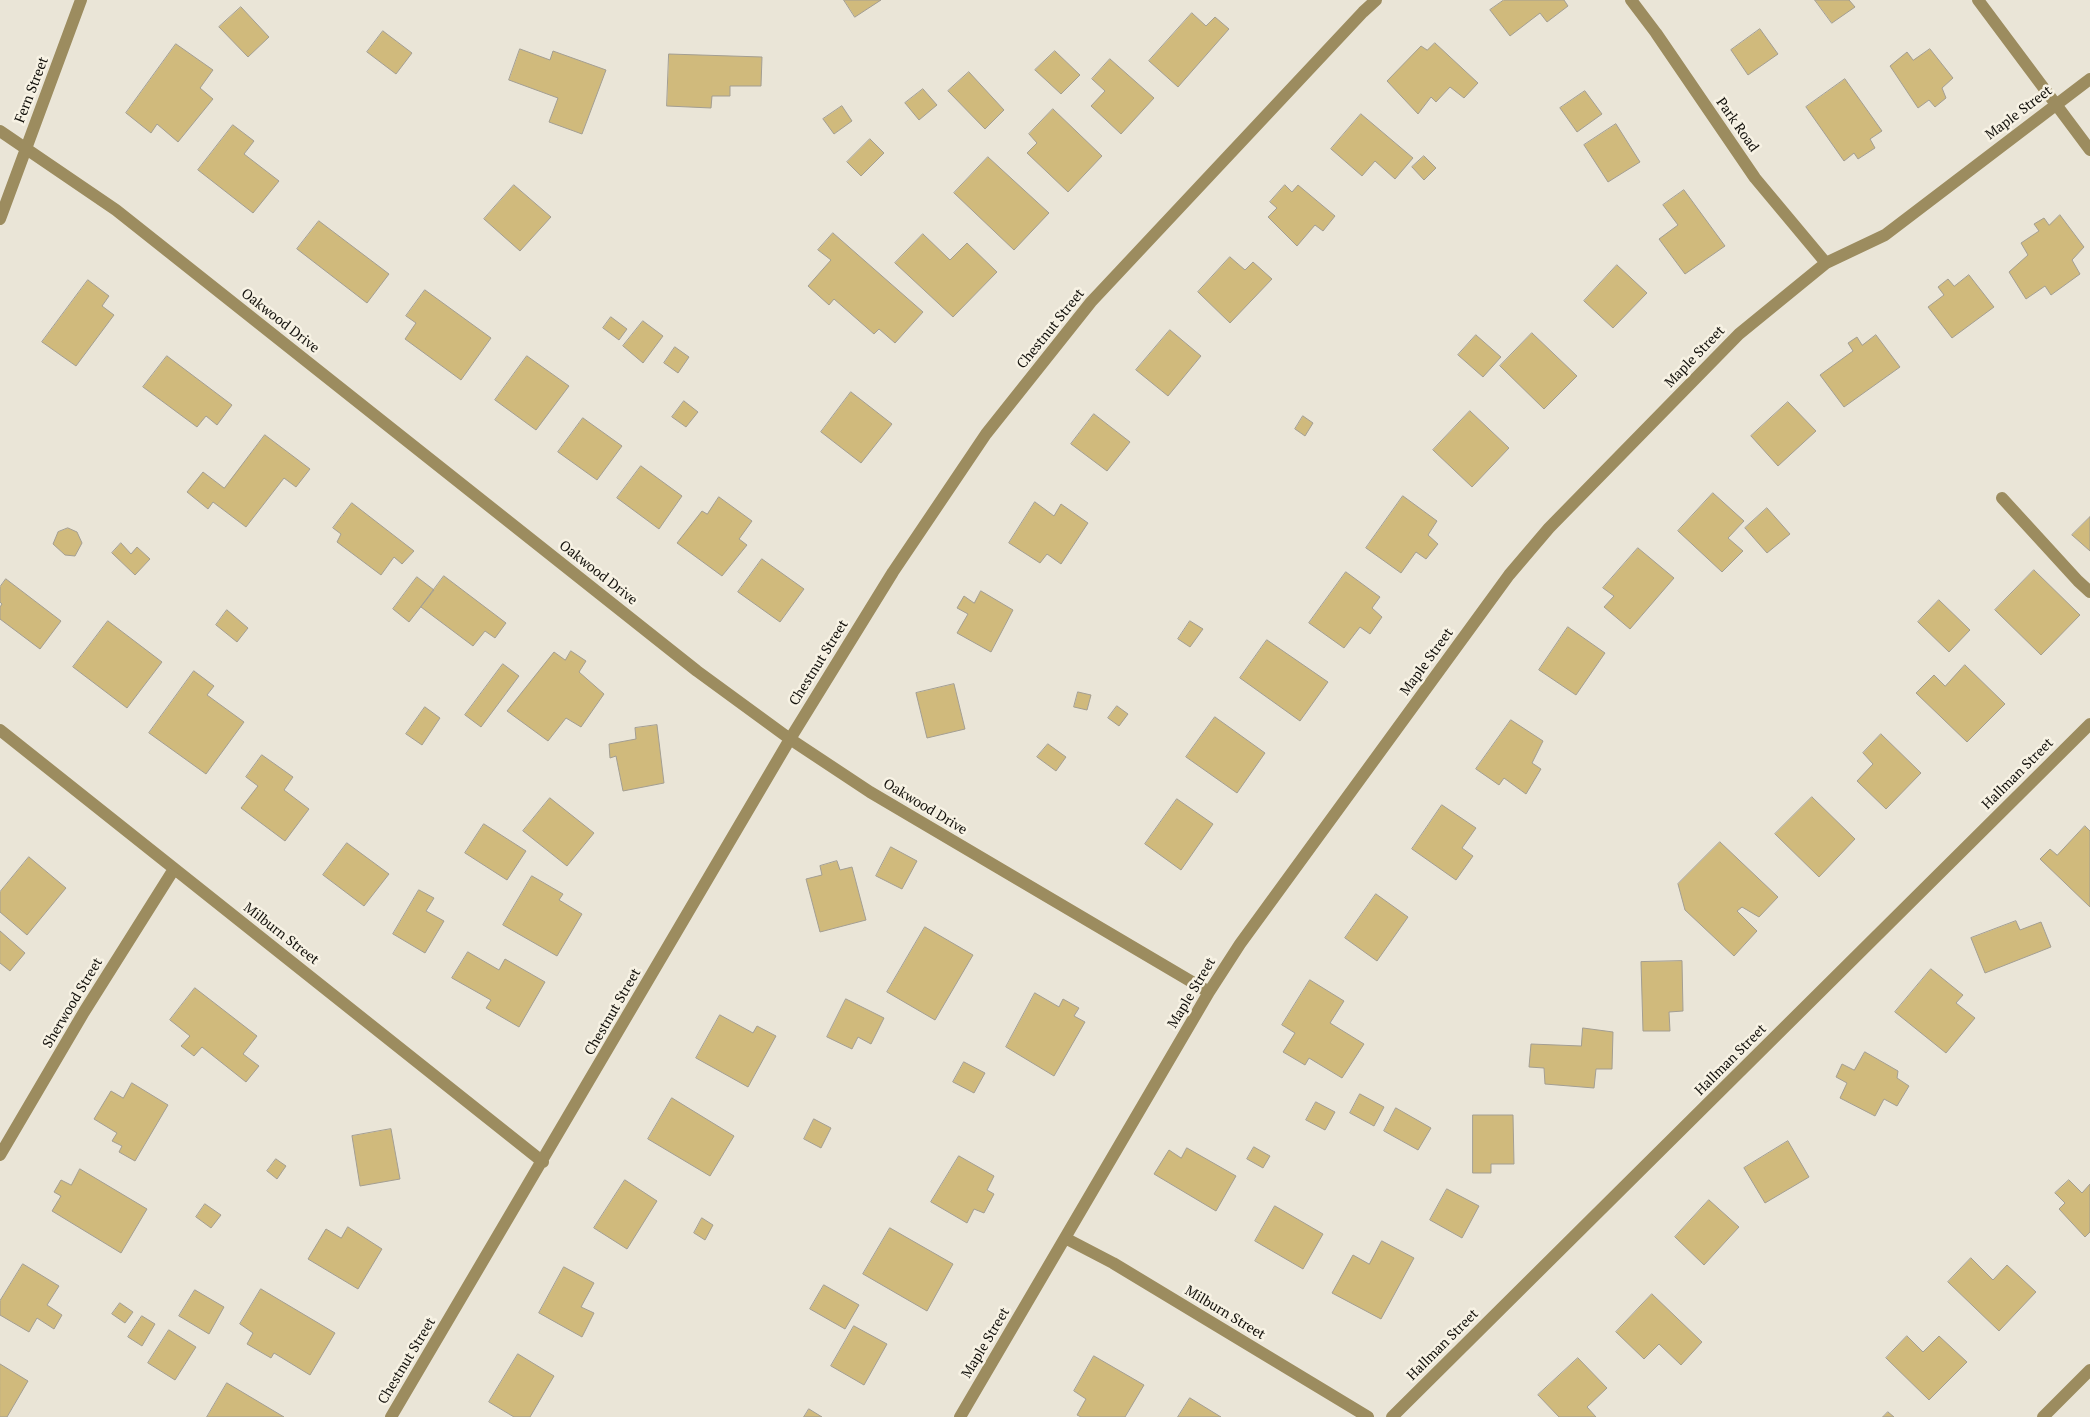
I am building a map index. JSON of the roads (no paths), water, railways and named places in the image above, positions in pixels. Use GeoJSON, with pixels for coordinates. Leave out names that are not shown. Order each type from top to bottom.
{"type":"FeatureCollection","features":[{"type":"Feature","properties":{"kind":"street","name":"Fern Street"},"geometry":{"type":"LineString","coordinates":[[0,219],[81,0]]}},
{"type":"Feature","properties":{"kind":"street","name":"Chestnut Street"},"geometry":{"type":"LineString","coordinates":[[391,1417],[543,1162],[790,739],[893,572],[986,434],[1098,295],[1376,0]]}},
{"type":"Feature","properties":{"kind":"street","name":"Park Road"},"geometry":{"type":"LineString","coordinates":[[1631,0],[1755,178],[1826,263]]}},
{"type":"Feature","properties":{"kind":"street"},"geometry":{"type":"LineString","coordinates":[[1978,0],[2090,150]]}},
{"type":"Feature","properties":{"kind":"street","name":"Maple Street"},"geometry":{"type":"LineString","coordinates":[[960,1417],[1209,992],[1246,936],[1509,575],[1549,528],[1739,334],[1826,263],[1884,235],[2090,79]]}},
{"type":"Feature","properties":{"kind":"street","name":"Oakwood Drive"},"geometry":{"type":"LineString","coordinates":[[0,132],[116,210],[697,671],[790,739],[870,792],[1209,992]]}},
{"type":"Feature","properties":{"kind":"street"},"geometry":{"type":"LineString","coordinates":[[2002,498],[2090,592]]}},
{"type":"Feature","properties":{"kind":"street","name":"Hallman Street"},"geometry":{"type":"LineString","coordinates":[[1392,1417],[2090,724]]}},
{"type":"Feature","properties":{"kind":"street","name":"Milburn Street"},"geometry":{"type":"LineString","coordinates":[[0,730],[543,1162]]}},
{"type":"Feature","properties":{"kind":"street","name":"Sherwood Street"},"geometry":{"type":"LineString","coordinates":[[0,1155],[84,1012],[174,869]]}},
{"type":"Feature","properties":{"kind":"street","name":"Milburn Street"},"geometry":{"type":"LineString","coordinates":[[1065,1238],[1113,1263],[1368,1417]]}},
{"type":"Feature","properties":{"kind":"street"},"geometry":{"type":"LineString","coordinates":[[2043,1417],[2090,1370]]}}]}
